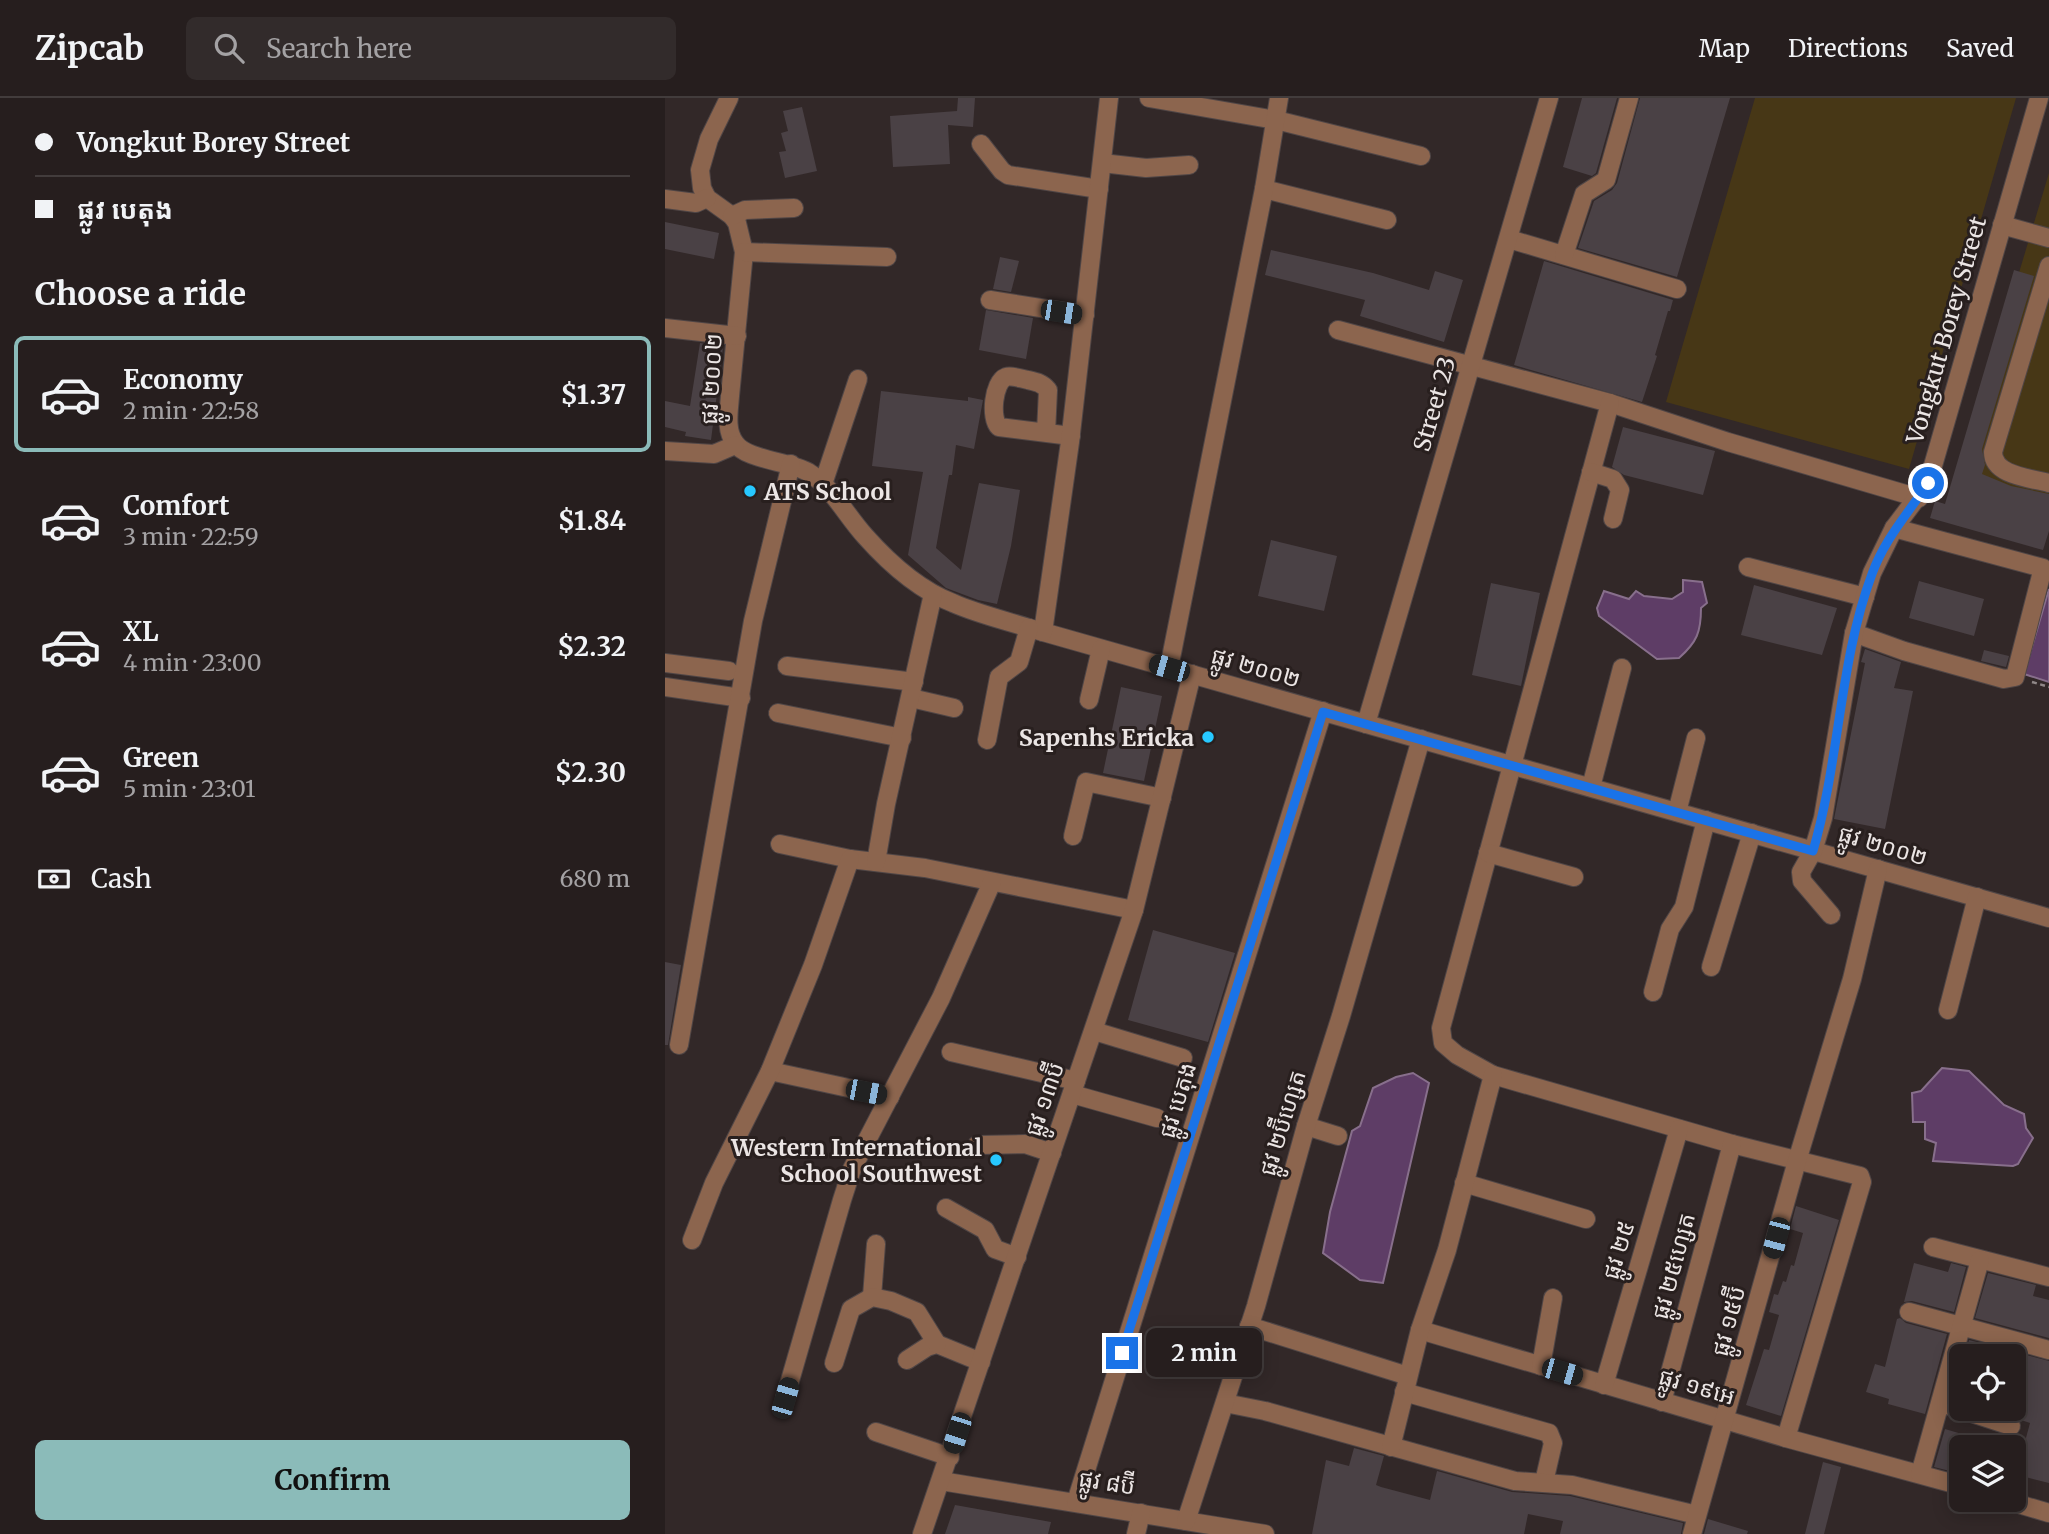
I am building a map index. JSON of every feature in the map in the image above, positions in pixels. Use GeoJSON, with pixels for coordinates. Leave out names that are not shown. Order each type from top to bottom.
{"type":"FeatureCollection","features":[{"type":"Feature","properties":{"kind":"street"},"geometry":{"type":"LineString","coordinates":[[729,98],[703,155],[701,180],[707,198],[732,216],[745,209],[794,208]]}},
{"type":"Feature","properties":{"kind":"street"},"geometry":{"type":"LineString","coordinates":[[986,740],[999,677],[1020,662],[1036,630],[1071,436],[1109,98]]}},
{"type":"Feature","properties":{"kind":"street"},"geometry":{"type":"LineString","coordinates":[[1149,98],[1276,120],[1421,156]]}},
{"type":"Feature","properties":{"kind":"street"},"geometry":{"type":"LineString","coordinates":[[1169,668],[1264,190],[1279,98]]}},
{"type":"Feature","properties":{"kind":"street","name":"Street 23"},"geometry":{"type":"LineString","coordinates":[[1366,724],[1549,98]]}},
{"type":"Feature","properties":{"kind":"street"},"geometry":{"type":"LineString","coordinates":[[1564,255],[1584,194],[1606,180],[1629,98]]}},
{"type":"Feature","properties":{"kind":"street","name":"Vongkut Borey Street"},"geometry":{"type":"LineString","coordinates":[[1831,915],[1802,881],[1801,873],[1813,851],[1823,818],[1854,633],[1872,573],[1894,528],[1928,483],[2039,98]]}},
{"type":"Feature","properties":{"kind":"street"},"geometry":{"type":"LineString","coordinates":[[981,145],[1008,176],[1098,189]]}},
{"type":"Feature","properties":{"kind":"street"},"geometry":{"type":"LineString","coordinates":[[1101,163],[1146,168],[1189,165]]}},
{"type":"Feature","properties":{"kind":"street"},"geometry":{"type":"LineString","coordinates":[[1264,190],[1387,220]]}},
{"type":"Feature","properties":{"kind":"street"},"geometry":{"type":"LineString","coordinates":[[665,199],[696,202],[707,198]]}},
{"type":"Feature","properties":{"kind":"street","name":"ផ្លូវ ២០០២"},"geometry":{"type":"LineString","coordinates":[[732,216],[737,223],[744,252],[729,418],[729,429],[735,444],[749,453],[791,464],[809,472],[823,484],[864,536],[904,573],[933,594],[954,604],[1101,649],[2049,918]]}},
{"type":"Feature","properties":{"kind":"street"},"geometry":{"type":"LineString","coordinates":[[2002,225],[2049,238]]}},
{"type":"Feature","properties":{"kind":"street"},"geometry":{"type":"LineString","coordinates":[[1509,239],[1677,289]]}},
{"type":"Feature","properties":{"kind":"street"},"geometry":{"type":"LineString","coordinates":[[744,252],[887,257]]}},
{"type":"Feature","properties":{"kind":"street"},"geometry":{"type":"LineString","coordinates":[[2048,271],[1993,459],[1997,467],[2005,471],[2049,483]]}},
{"type":"Feature","properties":{"kind":"street"},"geometry":{"type":"LineString","coordinates":[[990,300],[1085,315]]}},
{"type":"Feature","properties":{"kind":"street"},"geometry":{"type":"LineString","coordinates":[[665,328],[737,336]]}},
{"type":"Feature","properties":{"kind":"street"},"geometry":{"type":"LineString","coordinates":[[1338,330],[1610,403],[1728,442],[1919,498]]}},
{"type":"Feature","properties":{"kind":"street"},"geometry":{"type":"LineString","coordinates":[[823,484],[858,379]]}},
{"type":"Feature","properties":{"kind":"street"},"geometry":{"type":"LineString","coordinates":[[1610,403],[1441,1028],[1443,1043],[1457,1055],[1493,1074],[1732,1144],[1860,1176],[1862,1182],[1786,1438]]}},
{"type":"Feature","properties":{"kind":"street"},"geometry":{"type":"LineString","coordinates":[[1046,433],[1071,436]]}},
{"type":"Feature","properties":{"kind":"street"},"geometry":{"type":"LineString","coordinates":[[665,451],[715,454],[735,444]]}},
{"type":"Feature","properties":{"kind":"street"},"geometry":{"type":"LineString","coordinates":[[680,1045],[753,621],[791,464]]}},
{"type":"Feature","properties":{"kind":"street"},"geometry":{"type":"LineString","coordinates":[[1591,472],[1613,479],[1620,490],[1613,519]]}},
{"type":"Feature","properties":{"kind":"street"},"geometry":{"type":"LineString","coordinates":[[1854,633],[1904,651],[2004,679],[2015,677],[2043,568],[1894,528]]}},
{"type":"Feature","properties":{"kind":"street"},"geometry":{"type":"LineString","coordinates":[[1748,567],[1865,597]]}},
{"type":"Feature","properties":{"kind":"street"},"geometry":{"type":"LineString","coordinates":[[876,862],[886,804],[933,594]]}},
{"type":"Feature","properties":{"kind":"street"},"geometry":{"type":"LineString","coordinates":[[1089,700],[1101,649]]}},
{"type":"Feature","properties":{"kind":"street"},"geometry":{"type":"LineString","coordinates":[[665,663],[729,671]]}},
{"type":"Feature","properties":{"kind":"street"},"geometry":{"type":"LineString","coordinates":[[787,666],[912,690],[954,708]]}},
{"type":"Feature","properties":{"kind":"street"},"geometry":{"type":"LineString","coordinates":[[1591,788],[1622,668]]}},
{"type":"Feature","properties":{"kind":"street","name":"ផ្លូវ ១៣ប៊ី"},"geometry":{"type":"LineString","coordinates":[[922,1534],[1134,910],[1192,674]]}},
{"type":"Feature","properties":{"kind":"street"},"geometry":{"type":"LineString","coordinates":[[665,687],[741,698]]}},
{"type":"Feature","properties":{"kind":"street","name":"ផ្លូវ បេតុង"},"geometry":{"type":"LineString","coordinates":[[1076,1502],[1323,712]]}},
{"type":"Feature","properties":{"kind":"street"},"geometry":{"type":"LineString","coordinates":[[778,713],[902,738]]}},
{"type":"Feature","properties":{"kind":"street"},"geometry":{"type":"LineString","coordinates":[[1677,812],[1696,738]]}},
{"type":"Feature","properties":{"kind":"street","name":"ផ្លូវ ២ប៊ីហ្សេត"},"geometry":{"type":"LineString","coordinates":[[1195,1526],[1225,1403],[1421,739]]}},
{"type":"Feature","properties":{"kind":"street"},"geometry":{"type":"LineString","coordinates":[[1073,836],[1086,782],[1162,798]]}},
{"type":"Feature","properties":{"kind":"street"},"geometry":{"type":"LineString","coordinates":[[1653,992],[1670,929],[1684,907],[1706,820]]}},
{"type":"Feature","properties":{"kind":"street"},"geometry":{"type":"LineString","coordinates":[[1711,967],[1752,833]]}},
{"type":"Feature","properties":{"kind":"street"},"geometry":{"type":"LineString","coordinates":[[780,844],[851,859],[925,867],[1134,910]]}},
{"type":"Feature","properties":{"kind":"street"},"geometry":{"type":"LineString","coordinates":[[1489,853],[1574,877]]}},
{"type":"Feature","properties":{"kind":"street"},"geometry":{"type":"LineString","coordinates":[[692,1240],[714,1183],[770,1071],[813,965],[851,859]]}},
{"type":"Feature","properties":{"kind":"street","name":"ផ្លូវ ១៥ប៊ី"},"geometry":{"type":"LineString","coordinates":[[1692,1534],[1797,1161],[1852,979],[1878,869]]}},
{"type":"Feature","properties":{"kind":"street"},"geometry":{"type":"LineString","coordinates":[[785,1398],[852,1169],[956,968],[992,882]]}},
{"type":"Feature","properties":{"kind":"street"},"geometry":{"type":"LineString","coordinates":[[1948,1010],[1977,897]]}},
{"type":"Feature","properties":{"kind":"street"},"geometry":{"type":"LineString","coordinates":[[1094,1031],[1183,1058]]}},
{"type":"Feature","properties":{"kind":"street"},"geometry":{"type":"LineString","coordinates":[[951,1052],[1074,1087],[1157,1118]]}},
{"type":"Feature","properties":{"kind":"street"},"geometry":{"type":"LineString","coordinates":[[770,1071],[890,1097]]}},
{"type":"Feature","properties":{"kind":"street"},"geometry":{"type":"LineString","coordinates":[[1391,1447],[1420,1330],[1447,1250],[1493,1074]]}},
{"type":"Feature","properties":{"kind":"street"},"geometry":{"type":"LineString","coordinates":[[1306,1126],[1338,1136]]}},
{"type":"Feature","properties":{"kind":"street","name":"ផ្លូវ ២៥"},"geometry":{"type":"LineString","coordinates":[[1604,1385],[1679,1129]]}},
{"type":"Feature","properties":{"kind":"street"},"geometry":{"type":"LineString","coordinates":[[977,1145],[1025,1144],[1052,1153]]}},
{"type":"Feature","properties":{"kind":"street","name":"ផ្លូវ ២៥ហ្សេត"},"geometry":{"type":"LineString","coordinates":[[1662,1402],[1732,1144]]}},
{"type":"Feature","properties":{"kind":"street"},"geometry":{"type":"LineString","coordinates":[[1464,1183],[1586,1219]]}},
{"type":"Feature","properties":{"kind":"street"},"geometry":{"type":"LineString","coordinates":[[946,1209],[985,1230],[995,1249],[1017,1257]]}},
{"type":"Feature","properties":{"kind":"street"},"geometry":{"type":"LineString","coordinates":[[872,1297],[876,1244]]}},
{"type":"Feature","properties":{"kind":"street"},"geometry":{"type":"LineString","coordinates":[[1933,1247],[2049,1277]]}},
{"type":"Feature","properties":{"kind":"street"},"geometry":{"type":"LineString","coordinates":[[1920,1474],[1980,1260]]}},
{"type":"Feature","properties":{"kind":"street"},"geometry":{"type":"LineString","coordinates":[[834,1363],[851,1309],[872,1297],[918,1312],[937,1344],[981,1362]]}},
{"type":"Feature","properties":{"kind":"street"},"geometry":{"type":"LineString","coordinates":[[1541,1366],[1553,1298]]}},
{"type":"Feature","properties":{"kind":"street"},"geometry":{"type":"LineString","coordinates":[[1909,1312],[2049,1350]]}},
{"type":"Feature","properties":{"kind":"street"},"geometry":{"type":"LineString","coordinates":[[1249,1326],[1549,1433],[1553,1443],[1544,1482]]}},
{"type":"Feature","properties":{"kind":"street","name":"ផ្លូវ ១៩អេ"},"geometry":{"type":"LineString","coordinates":[[1420,1330],[1786,1438],[1949,1482]]}},
{"type":"Feature","properties":{"kind":"street"},"geometry":{"type":"LineString","coordinates":[[907,1360],[937,1344]]}},
{"type":"Feature","properties":{"kind":"street"},"geometry":{"type":"LineString","coordinates":[[1225,1403],[1265,1411],[1515,1481],[1572,1485],[1697,1515]]}},
{"type":"Feature","properties":{"kind":"street"},"geometry":{"type":"LineString","coordinates":[[1941,1403],[2011,1426]]}},
{"type":"Feature","properties":{"kind":"street"},"geometry":{"type":"LineString","coordinates":[[876,1432],[950,1457]]}},
{"type":"Feature","properties":{"kind":"street","name":"ផ្លូវ ៨ប៊ី"},"geometry":{"type":"LineString","coordinates":[[941,1481],[1140,1513],[1195,1526],[1265,1534]]}},
{"type":"Feature","properties":{"kind":"street"},"geometry":{"type":"LineString","coordinates":[[2026,1506],[2049,1513]]}},
{"type":"Feature","properties":{"kind":"street"},"geometry":{"type":"LineString","coordinates":[[1136,1534],[1140,1513]]}},
{"type":"Feature","properties":{"kind":"shaded area"},"geometry":{"type":"Polygon","coordinates":[[[1755,98],[2016,98],[1909,469],[1666,402],[1755,98]]]}},
{"type":"Feature","properties":{"kind":"shaded area"},"geometry":{"type":"Polygon","coordinates":[[[2049,173],[2049,498],[1959,472],[2049,173]]]}},
{"type":"Feature","properties":{"kind":"shaded area"},"geometry":{"type":"Polygon","coordinates":[[[1683,580],[1702,582],[1707,603],[1701,608],[1697,636],[1679,658],[1657,659],[1599,616],[1597,608],[1604,591],[1629,599],[1636,591],[1644,596],[1672,599],[1683,592],[1683,580]]]}},
{"type":"Feature","properties":{"kind":"shaded area"},"geometry":{"type":"Polygon","coordinates":[[[2049,589],[2049,682],[2024,674],[2049,589]]]}},
{"type":"Feature","properties":{"kind":"shaded area"},"geometry":{"type":"Polygon","coordinates":[[[1942,1068],[1969,1071],[2004,1105],[2024,1114],[2026,1128],[2033,1138],[2018,1164],[2013,1166],[1933,1161],[1936,1143],[1925,1139],[1925,1122],[1913,1122],[1912,1093],[1921,1091],[1942,1068]]]}},
{"type":"Feature","properties":{"kind":"shaded area"},"geometry":{"type":"Polygon","coordinates":[[[1413,1073],[1429,1083],[1383,1283],[1360,1280],[1323,1253],[1330,1212],[1352,1131],[1360,1126],[1373,1088],[1396,1077],[1413,1073]]]}},
{"type":"Feature","properties":{"kind":"building"},"geometry":{"type":"Polygon","coordinates":[[[958,98],[975,98],[973,127],[948,125],[950,164],[893,167],[890,116],[957,111],[958,98]]]}},
{"type":"Feature","properties":{"kind":"building"},"geometry":{"type":"Polygon","coordinates":[[[1582,98],[1617,98],[1596,173],[1592,176],[1563,167],[1582,98]]]}},
{"type":"Feature","properties":{"kind":"building"},"geometry":{"type":"Polygon","coordinates":[[[1640,98],[1730,98],[1677,277],[1578,248],[1594,201],[1612,190],[1617,183],[1640,98]]]}},
{"type":"Feature","properties":{"kind":"building"},"geometry":{"type":"Polygon","coordinates":[[[802,107],[817,171],[785,178],[779,152],[786,151],[781,133],[788,131],[783,111],[802,107]]]}},
{"type":"Feature","properties":{"kind":"building"},"geometry":{"type":"Polygon","coordinates":[[[665,222],[719,233],[714,259],[665,249],[665,222]]]}},
{"type":"Feature","properties":{"kind":"building"},"geometry":{"type":"Polygon","coordinates":[[[1271,250],[1373,273],[1429,290],[1435,271],[1463,280],[1444,342],[1360,316],[1365,300],[1265,275],[1271,250]]]}},
{"type":"Feature","properties":{"kind":"building"},"geometry":{"type":"Polygon","coordinates":[[[1000,257],[1019,261],[1011,292],[993,289],[1000,257]]]}},
{"type":"Feature","properties":{"kind":"building"},"geometry":{"type":"Polygon","coordinates":[[[1544,261],[1673,300],[1642,402],[1514,365],[1544,261]]]}},
{"type":"Feature","properties":{"kind":"building"},"geometry":{"type":"Polygon","coordinates":[[[2014,270],[2034,276],[1982,449],[1985,465],[1982,474],[2011,486],[2049,494],[2049,531],[2043,550],[1930,518],[1935,501],[1945,504],[2014,270]]]}},
{"type":"Feature","properties":{"kind":"building"},"geometry":{"type":"Polygon","coordinates":[[[986,310],[1033,318],[1026,359],[979,350],[986,310]]]}},
{"type":"Feature","properties":{"kind":"building"},"geometry":{"type":"Polygon","coordinates":[[[700,343],[723,347],[711,440],[685,436],[686,432],[665,427],[665,401],[690,406],[700,343]]]}},
{"type":"Feature","properties":{"kind":"building"},"geometry":{"type":"Polygon","coordinates":[[[881,391],[968,401],[968,397],[983,400],[974,449],[956,445],[936,548],[961,570],[979,483],[1020,490],[1011,546],[997,604],[946,588],[908,555],[923,472],[872,466],[881,391]]]}},
{"type":"Feature","properties":{"kind":"building"},"geometry":{"type":"Polygon","coordinates":[[[1623,427],[1715,451],[1703,495],[1624,475],[1612,467],[1623,427]]]}},
{"type":"Feature","properties":{"kind":"building"},"geometry":{"type":"Polygon","coordinates":[[[1271,540],[1337,556],[1324,611],[1258,596],[1271,540]]]}},
{"type":"Feature","properties":{"kind":"building"},"geometry":{"type":"Polygon","coordinates":[[[1919,581],[1984,599],[1974,636],[1909,618],[1919,581]]]}},
{"type":"Feature","properties":{"kind":"building"},"geometry":{"type":"Polygon","coordinates":[[[1491,583],[1540,593],[1521,686],[1472,675],[1491,583]]]}},
{"type":"Feature","properties":{"kind":"building"},"geometry":{"type":"Polygon","coordinates":[[[1754,585],[1837,608],[1822,655],[1741,635],[1754,585]]]}},
{"type":"Feature","properties":{"kind":"building"},"geometry":{"type":"Polygon","coordinates":[[[1865,649],[1901,662],[1894,688],[1913,691],[1885,829],[1834,819],[1865,663],[1861,662],[1865,649]]]}},
{"type":"Feature","properties":{"kind":"building"},"geometry":{"type":"Polygon","coordinates":[[[1984,650],[2009,656],[2006,667],[1981,661],[1984,650]]]}},
{"type":"Feature","properties":{"kind":"building"},"geometry":{"type":"Polygon","coordinates":[[[1121,687],[1162,696],[1144,781],[1103,773],[1121,687]]]}},
{"type":"Feature","properties":{"kind":"building"},"geometry":{"type":"Polygon","coordinates":[[[1153,930],[1235,953],[1208,1042],[1128,1020],[1153,930]]]}},
{"type":"Feature","properties":{"kind":"building"},"geometry":{"type":"Polygon","coordinates":[[[665,962],[681,965],[668,1045],[665,1045],[665,962]]]}},
{"type":"Feature","properties":{"kind":"building"},"geometry":{"type":"Polygon","coordinates":[[[1796,1206],[1839,1220],[1781,1416],[1746,1405],[1764,1349],[1769,1350],[1779,1315],[1769,1312],[1774,1294],[1778,1295],[1783,1281],[1786,1282],[1791,1265],[1794,1266],[1803,1233],[1790,1229],[1796,1206]]]}},
{"type":"Feature","properties":{"kind":"building"},"geometry":{"type":"Polygon","coordinates":[[[1914,1263],[1948,1272],[1951,1263],[1966,1267],[1954,1312],[1912,1301],[1904,1302],[1914,1263]]]}},
{"type":"Feature","properties":{"kind":"building"},"geometry":{"type":"Polygon","coordinates":[[[1988,1273],[2036,1285],[2033,1296],[2049,1300],[2049,1338],[1975,1318],[1988,1273]]]}},
{"type":"Feature","properties":{"kind":"building"},"geometry":{"type":"Polygon","coordinates":[[[1900,1318],[1906,1323],[1947,1334],[1925,1414],[1888,1404],[1889,1399],[1866,1392],[1875,1364],[1885,1367],[1897,1319],[1900,1318]]]}},
{"type":"Feature","properties":{"kind":"building"},"geometry":{"type":"Polygon","coordinates":[[[1969,1340],[1984,1344],[1968,1344],[1969,1340]]]}},
{"type":"Feature","properties":{"kind":"building"},"geometry":{"type":"Polygon","coordinates":[[[2026,1355],[2049,1361],[2049,1483],[2026,1477],[2026,1438],[2030,1423],[2024,1421],[2026,1355]]]}},
{"type":"Feature","properties":{"kind":"building"},"geometry":{"type":"Polygon","coordinates":[[[1945,1429],[1965,1435],[1949,1435],[1949,1471],[1934,1467],[1945,1429]]]}},
{"type":"Feature","properties":{"kind":"building"},"geometry":{"type":"Polygon","coordinates":[[[1354,1448],[1384,1456],[1376,1485],[1430,1500],[1437,1471],[1512,1492],[1570,1496],[1683,1523],[1681,1534],[1560,1534],[1563,1521],[1528,1514],[1524,1534],[1312,1534],[1326,1460],[1349,1466],[1354,1448]]]}},
{"type":"Feature","properties":{"kind":"building"},"geometry":{"type":"Polygon","coordinates":[[[1823,1462],[1841,1467],[1824,1534],[1805,1534],[1823,1462]]]}},
{"type":"Feature","properties":{"kind":"building"},"geometry":{"type":"Polygon","coordinates":[[[955,1505],[1051,1522],[1048,1534],[945,1534],[955,1505]]]}},
{"type":"Feature","properties":{"kind":"building"},"geometry":{"type":"Polygon","coordinates":[[[1708,1519],[1748,1531],[1747,1534],[1704,1534],[1708,1519]]]}},
{"type":"Feature","properties":{"kind":"place","name":"ATS School"},"geometry":{"type":"Point","coordinates":[750,491]}},
{"type":"Feature","properties":{"kind":"place","name":"Sapenhs Ericka"},"geometry":{"type":"Point","coordinates":[1208,737]}},
{"type":"Feature","properties":{"kind":"place","name":"Western International School Southwest"},"geometry":{"type":"Point","coordinates":[996,1160]}},
{"type":"Feature","properties":{"kind":"route"},"geometry":{"type":"LineString","coordinates":[[1122,1353],[1323,712],[1813,851],[1823,818],[1854,633],[1872,573],[1894,528],[1928,483]]}}]}
